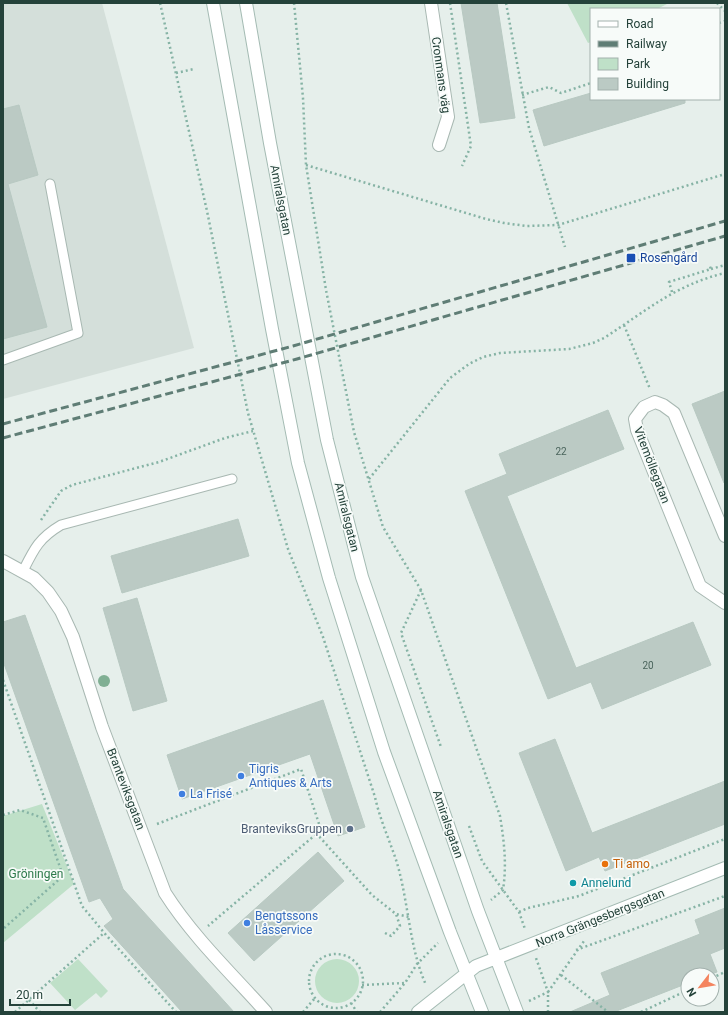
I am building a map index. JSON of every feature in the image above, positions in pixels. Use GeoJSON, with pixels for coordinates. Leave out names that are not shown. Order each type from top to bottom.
{"type":"FeatureCollection","features":[{"type":"Feature","properties":{"kind":"main road"},"geometry":{"type":"LineString","coordinates":[[213,3],[270,322],[298,463],[329,578],[384,752],[471,969],[482,1012]]}},
{"type":"Feature","properties":{"kind":"main road","name":"Amiralsgatan"},"geometry":{"type":"LineString","coordinates":[[246,3],[270,143],[325,432],[360,569],[478,911],[516,1010]]}},
{"type":"Feature","properties":{"kind":"main road","name":"Cronmans väg"},"geometry":{"type":"LineString","coordinates":[[431,3],[448,117],[439,145]]}},
{"type":"Feature","properties":{"kind":"main road"},"geometry":{"type":"LineString","coordinates":[[655,402],[663,405],[674,413],[725,536]]}},
{"type":"Feature","properties":{"kind":"main road","name":"Vitemöllegatan"},"geometry":{"type":"LineString","coordinates":[[655,402],[644,407],[638,412],[635,419],[637,430],[700,586],[725,603]]}},
{"type":"Feature","properties":{"kind":"main road","name":"Branteviksgatan"},"geometry":{"type":"LineString","coordinates":[[3,561],[34,578],[48,592],[61,611],[73,637],[102,727],[165,893],[179,914],[266,1012]]}},
{"type":"Feature","properties":{"kind":"main road","name":"Norra Grängesbergsgatan"},"geometry":{"type":"LineString","coordinates":[[418,1012],[471,969],[725,868]]}},
{"type":"Feature","properties":{"kind":"lane"},"geometry":{"type":"LineString","coordinates":[[3,360],[78,332],[50,184]]}},
{"type":"Feature","properties":{"kind":"lane"},"geometry":{"type":"LineString","coordinates":[[23,571],[37,543],[46,534],[61,525],[232,479]]}},
{"type":"Feature","properties":{"kind":"path"},"geometry":{"type":"LineString","coordinates":[[160,3],[208,211],[246,405],[253,431],[288,549],[323,637],[375,797],[380,819],[397,863],[417,964],[406,983],[380,1012]]}},
{"type":"Feature","properties":{"kind":"path"},"geometry":{"type":"LineString","coordinates":[[294,3],[303,98],[306,165],[326,290],[354,432],[383,527],[421,590],[500,816],[505,848],[506,871],[503,890]]}},
{"type":"Feature","properties":{"kind":"path"},"geometry":{"type":"LineString","coordinates":[[450,3],[471,146],[462,166]]}},
{"type":"Feature","properties":{"kind":"path"},"geometry":{"type":"LineString","coordinates":[[506,3],[529,128],[565,247]]}},
{"type":"Feature","properties":{"kind":"path"},"geometry":{"type":"LineString","coordinates":[[717,3],[725,11]]}},
{"type":"Feature","properties":{"kind":"path"},"geometry":{"type":"LineString","coordinates":[[176,73],[194,69]]}},
{"type":"Feature","properties":{"kind":"path"},"geometry":{"type":"LineString","coordinates":[[522,96],[549,87],[561,93],[590,83]]}},
{"type":"Feature","properties":{"kind":"path"},"geometry":{"type":"LineString","coordinates":[[306,165],[504,223],[526,226],[558,225],[725,174]]}},
{"type":"Feature","properties":{"kind":"path"},"geometry":{"type":"LineString","coordinates":[[709,264],[711,269]]}},
{"type":"Feature","properties":{"kind":"path"},"geometry":{"type":"LineString","coordinates":[[672,292],[669,282],[725,265]]}},
{"type":"Feature","properties":{"kind":"path"},"geometry":{"type":"LineString","coordinates":[[369,479],[450,378],[469,364],[483,357],[500,353],[581,347],[604,338],[672,292],[690,284],[725,273]]}},
{"type":"Feature","properties":{"kind":"path"},"geometry":{"type":"LineString","coordinates":[[624,325],[655,402]]}},
{"type":"Feature","properties":{"kind":"path"},"geometry":{"type":"LineString","coordinates":[[38,525],[47,508],[61,491],[72,485],[159,462],[225,438],[253,431]]}},
{"type":"Feature","properties":{"kind":"path"},"geometry":{"type":"LineString","coordinates":[[421,590],[401,633],[441,747]]}},
{"type":"Feature","properties":{"kind":"path"},"geometry":{"type":"LineString","coordinates":[[3,680],[82,906],[176,1012]]}},
{"type":"Feature","properties":{"kind":"path"},"geometry":{"type":"LineString","coordinates":[[142,830],[301,769],[320,830],[197,935]]}},
{"type":"Feature","properties":{"kind":"path"},"geometry":{"type":"LineString","coordinates":[[3,815],[20,810],[43,818],[64,876],[3,929]]}},
{"type":"Feature","properties":{"kind":"path"},"geometry":{"type":"LineString","coordinates":[[469,826],[482,861],[519,912],[528,908],[579,896],[725,839]]}},
{"type":"Feature","properties":{"kind":"path"},"geometry":{"type":"LineString","coordinates":[[316,833],[372,895],[396,914],[408,917]]}},
{"type":"Feature","properties":{"kind":"path"},"geometry":{"type":"LineString","coordinates":[[516,1010],[548,992],[561,975],[576,950],[725,896]]}},
{"type":"Feature","properties":{"kind":"path"},"geometry":{"type":"LineString","coordinates":[[385,933],[391,936],[400,926],[396,914]]}},
{"type":"Feature","properties":{"kind":"path"},"geometry":{"type":"LineString","coordinates":[[15,1012],[104,932]]}},
{"type":"Feature","properties":{"kind":"path"},"geometry":{"type":"LineString","coordinates":[[532,946],[548,992],[548,1012]]}},
{"type":"Feature","properties":{"kind":"path"},"geometry":{"type":"LineString","coordinates":[[340,954],[355,962],[362,977],[362,985],[360,992],[351,1003],[344,1006],[329,1007],[316,998],[311,992],[309,975],[317,961],[328,955],[340,954]]}},
{"type":"Feature","properties":{"kind":"path"},"geometry":{"type":"LineString","coordinates":[[561,975],[608,1012]]}},
{"type":"Feature","properties":{"kind":"path"},"geometry":{"type":"LineString","coordinates":[[362,985],[406,983]]}},
{"type":"Feature","properties":{"kind":"path"},"geometry":{"type":"LineString","coordinates":[[641,1012],[680,994]]}},
{"type":"Feature","properties":{"kind":"path"},"geometry":{"type":"LineString","coordinates":[[303,1012],[316,998]]}},
{"type":"Feature","properties":{"kind":"path"},"geometry":{"type":"LineString","coordinates":[[29,1000],[40,1012]]}},
{"type":"Feature","properties":{"kind":"path"},"geometry":{"type":"LineString","coordinates":[[351,1003],[357,1012]]}},
{"type":"Feature","properties":{"kind":"shaded area"},"geometry":{"type":"Polygon","coordinates":[[[3,3],[102,3],[194,348],[3,399],[3,3]]]}},
{"type":"Feature","properties":{"kind":"green space"},"geometry":{"type":"Polygon","coordinates":[[[567,3],[669,3],[659,8],[590,8],[590,42],[588,43],[567,3]]]}},
{"type":"Feature","properties":{"kind":"green space","name":"Gröningen"},"geometry":{"type":"Polygon","coordinates":[[[42,804],[74,884],[3,943],[3,816],[42,804]]]}},
{"type":"Feature","properties":{"kind":"green space"},"geometry":{"type":"Polygon","coordinates":[[[78,959],[108,991],[101,998],[96,993],[75,1010],[50,983],[78,959]]]}},
{"type":"Feature","properties":{"kind":"green space"},"geometry":{"type":"Polygon","coordinates":[[[337,959],[349,963],[355,969],[359,981],[355,993],[349,999],[337,1003],[325,999],[319,993],[315,981],[319,969],[325,963],[337,959]]]}},
{"type":"Feature","properties":{"kind":"building"},"geometry":{"type":"Polygon","coordinates":[[[461,3],[497,3],[515,118],[480,123],[461,3]]]}},
{"type":"Feature","properties":{"kind":"building"},"geometry":{"type":"Polygon","coordinates":[[[590,93],[590,100],[685,100],[685,103],[544,146],[533,110],[590,93]]]}},
{"type":"Feature","properties":{"kind":"building"},"geometry":{"type":"Polygon","coordinates":[[[19,105],[38,175],[8,184],[47,327],[3,339],[3,109],[19,105]]]}},
{"type":"Feature","properties":{"kind":"building"},"geometry":{"type":"Polygon","coordinates":[[[725,391],[725,483],[724,483],[692,404],[725,391]]]}},
{"type":"Feature","properties":{"kind":"building"},"geometry":{"type":"Polygon","coordinates":[[[608,410],[624,449],[507,496],[576,668],[693,622],[711,665],[602,709],[591,682],[548,699],[465,491],[507,474],[499,454],[608,410]]]}},
{"type":"Feature","properties":{"kind":"building"},"geometry":{"type":"Polygon","coordinates":[[[238,519],[249,556],[122,593],[111,556],[238,519]]]}},
{"type":"Feature","properties":{"kind":"building"},"geometry":{"type":"Polygon","coordinates":[[[137,598],[167,701],[133,711],[103,608],[137,598]]]}},
{"type":"Feature","properties":{"kind":"building"},"geometry":{"type":"Polygon","coordinates":[[[25,615],[123,889],[234,1012],[182,1012],[104,926],[113,919],[100,898],[89,902],[3,661],[3,622],[25,615]]]}},
{"type":"Feature","properties":{"kind":"building"},"geometry":{"type":"Polygon","coordinates":[[[323,700],[365,827],[338,836],[310,754],[182,799],[167,755],[323,700]]]}},
{"type":"Feature","properties":{"kind":"building"},"geometry":{"type":"Polygon","coordinates":[[[555,739],[592,833],[725,781],[725,824],[605,871],[599,857],[566,871],[519,753],[555,739]]]}},
{"type":"Feature","properties":{"kind":"building"},"geometry":{"type":"Polygon","coordinates":[[[318,852],[344,881],[254,961],[228,933],[318,852]]]}},
{"type":"Feature","properties":{"kind":"building"},"geometry":{"type":"Polygon","coordinates":[[[725,908],[725,948],[710,954],[715,967],[680,967],[680,986],[614,1012],[570,1012],[610,995],[601,973],[700,934],[695,920],[725,908]]]}},
{"type":"Feature","properties":{"kind":"railway"},"geometry":{"type":"LineString","coordinates":[[3,424],[293,346],[725,221]]}},
{"type":"Feature","properties":{"kind":"railway"},"geometry":{"type":"LineString","coordinates":[[3,438],[297,359],[725,236]]}},
{"type":"Feature","properties":{"kind":"place","name":"Rosengård"},"geometry":{"type":"Point","coordinates":[631,258]}},
{"type":"Feature","properties":{"kind":"place","name":"Tigris Antiques & Arts"},"geometry":{"type":"Point","coordinates":[241,776]}},
{"type":"Feature","properties":{"kind":"place","name":"La Frisé"},"geometry":{"type":"Point","coordinates":[182,794]}},
{"type":"Feature","properties":{"kind":"place","name":"BranteviksGruppen"},"geometry":{"type":"Point","coordinates":[350,829]}},
{"type":"Feature","properties":{"kind":"place","name":"Ti amo"},"geometry":{"type":"Point","coordinates":[605,864]}},
{"type":"Feature","properties":{"kind":"place","name":"Annelund"},"geometry":{"type":"Point","coordinates":[573,883]}},
{"type":"Feature","properties":{"kind":"place","name":"Bengtssons Låsservice"},"geometry":{"type":"Point","coordinates":[247,923]}}]}
